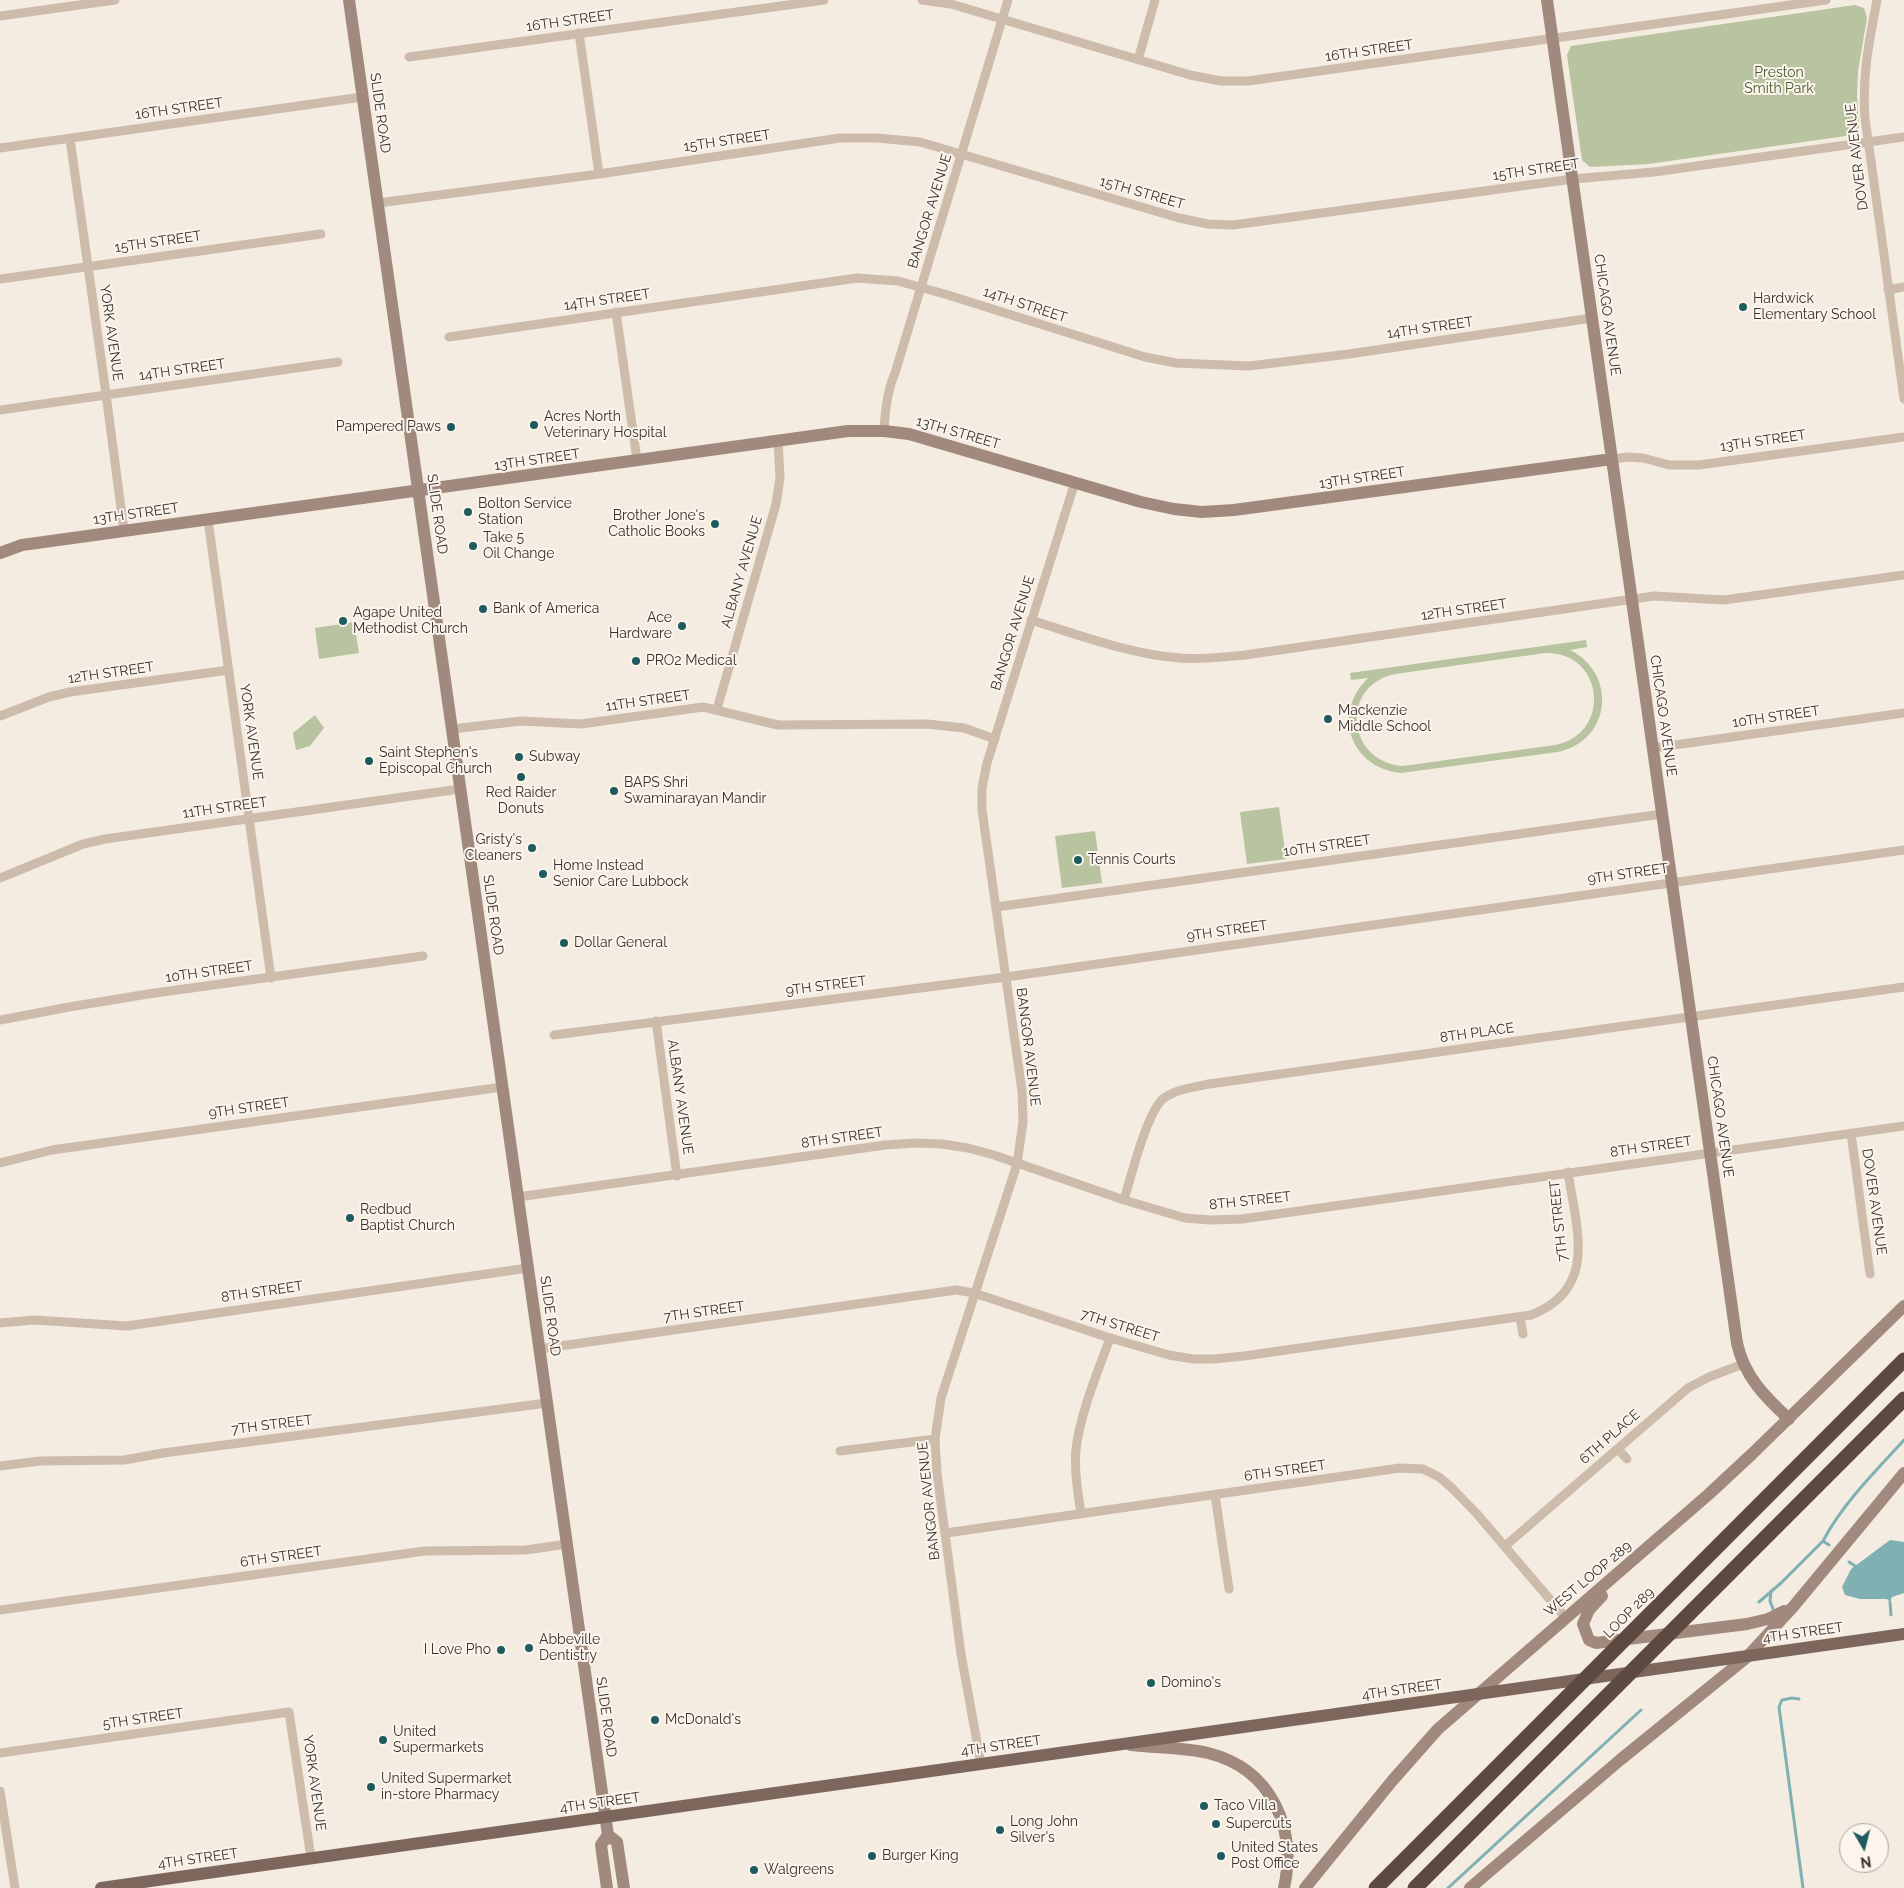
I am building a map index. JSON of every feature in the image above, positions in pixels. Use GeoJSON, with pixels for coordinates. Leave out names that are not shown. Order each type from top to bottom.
{"type":"FeatureCollection","features":[{"type":"Feature","properties":{"kind":"highway","name":"LOOP 289"},"geometry":{"type":"LineString","coordinates":[[1376,1888],[1904,1360]]}},
{"type":"Feature","properties":{"kind":"highway"},"geometry":{"type":"LineString","coordinates":[[1414,1888],[1904,1399]]}},
{"type":"Feature","properties":{"kind":"main road","name":"SLIDE ROAD"},"geometry":{"type":"LineString","coordinates":[[349,0],[605,1817],[608,1835],[617,1842],[624,1888]]}},
{"type":"Feature","properties":{"kind":"main road","name":"CHICAGO AVENUE"},"geometry":{"type":"LineString","coordinates":[[1547,0],[1737,1343],[1743,1364],[1760,1390],[1789,1419]]}},
{"type":"Feature","properties":{"kind":"main road","name":"13TH STREET"},"geometry":{"type":"LineString","coordinates":[[0,553],[22,545],[848,431],[884,430],[924,438],[1141,502],[1174,509],[1202,512],[1234,510],[1612,459]]}},
{"type":"Feature","properties":{"kind":"main road","name":"WEST LOOP 289"},"geometry":{"type":"LineString","coordinates":[[1305,1888],[1392,1781],[1438,1729],[1731,1474],[1904,1306]]}},
{"type":"Feature","properties":{"kind":"main road"},"geometry":{"type":"LineString","coordinates":[[1470,1888],[1746,1656],[1792,1607],[1904,1473]]}},
{"type":"Feature","properties":{"kind":"main road"},"geometry":{"type":"LineString","coordinates":[[1639,1556],[1589,1610],[1583,1624],[1589,1640],[1596,1643],[1747,1624],[1768,1619],[1792,1607]]}},
{"type":"Feature","properties":{"kind":"main road","name":"4TH STREET"},"geometry":{"type":"LineString","coordinates":[[101,1888],[146,1885],[311,1858],[1904,1634]]}},
{"type":"Feature","properties":{"kind":"main road"},"geometry":{"type":"LineString","coordinates":[[1121,1744],[1188,1750],[1209,1754],[1230,1761],[1250,1773],[1263,1785],[1273,1799],[1281,1816],[1288,1852],[1288,1870],[1284,1888]]}},
{"type":"Feature","properties":{"kind":"main road","name":"SLIDE ROAD"},"geometry":{"type":"LineString","coordinates":[[607,1888],[601,1844],[608,1835]]}},
{"type":"Feature","properties":{"kind":"street"},"geometry":{"type":"LineString","coordinates":[[0,16],[115,0]]}},
{"type":"Feature","properties":{"kind":"street","name":"16TH STREET"},"geometry":{"type":"LineString","coordinates":[[409,57],[824,0]]}},
{"type":"Feature","properties":{"kind":"street","name":"16TH STREET"},"geometry":{"type":"LineString","coordinates":[[922,0],[951,4],[1190,75],[1222,81],[1248,81],[1826,0]]}},
{"type":"Feature","properties":{"kind":"street","name":"BANGOR AVENUE"},"geometry":{"type":"LineString","coordinates":[[884,430],[890,384],[895,373],[1008,0]]}},
{"type":"Feature","properties":{"kind":"street"},"geometry":{"type":"LineString","coordinates":[[1138,60],[1155,0]]}},
{"type":"Feature","properties":{"kind":"street","name":"DOVER AVENUE"},"geometry":{"type":"LineString","coordinates":[[1877,0],[1864,73],[1865,118],[1904,400]]}},
{"type":"Feature","properties":{"kind":"street"},"geometry":{"type":"LineString","coordinates":[[579,33],[600,174]]}},
{"type":"Feature","properties":{"kind":"street","name":"16TH STREET"},"geometry":{"type":"LineString","coordinates":[[0,148],[362,97]]}},
{"type":"Feature","properties":{"kind":"street","name":"15TH STREET"},"geometry":{"type":"LineString","coordinates":[[378,203],[600,174],[840,138],[877,138],[920,142],[1179,218],[1208,224],[1233,225],[1573,179],[1654,172],[1904,137]]}},
{"type":"Feature","properties":{"kind":"street","name":"YORK AVENUE"},"geometry":{"type":"LineString","coordinates":[[70,139],[124,531]]}},
{"type":"Feature","properties":{"kind":"street","name":"15TH STREET"},"geometry":{"type":"LineString","coordinates":[[0,278],[321,234]]}},
{"type":"Feature","properties":{"kind":"street","name":"14TH STREET"},"geometry":{"type":"LineString","coordinates":[[449,337],[857,278],[882,279],[920,288],[1144,357],[1176,363],[1207,365],[1249,366],[1349,354],[1592,318]]}},
{"type":"Feature","properties":{"kind":"street"},"geometry":{"type":"LineString","coordinates":[[1888,290],[1904,287]]}},
{"type":"Feature","properties":{"kind":"street"},"geometry":{"type":"LineString","coordinates":[[616,312],[637,460]]}},
{"type":"Feature","properties":{"kind":"street","name":"14TH STREET"},"geometry":{"type":"LineString","coordinates":[[0,410],[338,362]]}},
{"type":"Feature","properties":{"kind":"street","name":"13TH STREET"},"geometry":{"type":"LineString","coordinates":[[1612,459],[1643,458],[1669,465],[1699,465],[1904,437]]}},
{"type":"Feature","properties":{"kind":"street","name":"ALBANY AVENUE"},"geometry":{"type":"LineString","coordinates":[[716,709],[776,504],[780,478],[778,440]]}},
{"type":"Feature","properties":{"kind":"street","name":"BANGOR AVENUE"},"geometry":{"type":"LineString","coordinates":[[981,1764],[961,1654],[935,1439],[941,1398],[1017,1164],[1022,1142],[1022,1091],[982,810],[982,788],[987,763],[1075,482]]}},
{"type":"Feature","properties":{"kind":"street","name":"YORK AVENUE"},"geometry":{"type":"LineString","coordinates":[[208,520],[271,978]]}},
{"type":"Feature","properties":{"kind":"street","name":"12TH STREET"},"geometry":{"type":"LineString","coordinates":[[1031,620],[1147,653],[1179,658],[1206,658],[1245,655],[1654,596],[1670,596],[1707,601],[1724,600],[1904,575]]}},
{"type":"Feature","properties":{"kind":"street","name":"12TH STREET"},"geometry":{"type":"LineString","coordinates":[[0,716],[49,697],[70,692],[229,670]]}},
{"type":"Feature","properties":{"kind":"street","name":"11TH STREET"},"geometry":{"type":"LineString","coordinates":[[452,729],[521,720],[582,724],[703,707],[778,725],[926,724],[964,728],[995,739]]}},
{"type":"Feature","properties":{"kind":"street","name":"10TH STREET"},"geometry":{"type":"LineString","coordinates":[[1653,748],[1904,713]]}},
{"type":"Feature","properties":{"kind":"street","name":"11TH STREET"},"geometry":{"type":"LineString","coordinates":[[0,878],[84,844],[105,839],[460,789]]}},
{"type":"Feature","properties":{"kind":"street","name":"10TH STREET"},"geometry":{"type":"LineString","coordinates":[[996,906],[1662,814]]}},
{"type":"Feature","properties":{"kind":"street","name":"9TH STREET"},"geometry":{"type":"LineString","coordinates":[[554,1035],[1006,977],[1904,850]]}},
{"type":"Feature","properties":{"kind":"street","name":"10TH STREET"},"geometry":{"type":"LineString","coordinates":[[0,1020],[131,997],[423,956]]}},
{"type":"Feature","properties":{"kind":"street","name":"8TH PLACE"},"geometry":{"type":"LineString","coordinates":[[1124,1200],[1142,1142],[1156,1108],[1164,1098],[1182,1089],[1904,987]]}},
{"type":"Feature","properties":{"kind":"street","name":"ALBANY AVENUE"},"geometry":{"type":"LineString","coordinates":[[656,1021],[677,1176]]}},
{"type":"Feature","properties":{"kind":"street","name":"9TH STREET"},"geometry":{"type":"LineString","coordinates":[[0,1163],[52,1150],[502,1087]]}},
{"type":"Feature","properties":{"kind":"street","name":"8TH STREET"},"geometry":{"type":"LineString","coordinates":[[518,1197],[886,1145],[916,1143],[942,1144],[994,1155],[1124,1200],[1185,1218],[1210,1220],[1242,1219],[1904,1126]]}},
{"type":"Feature","properties":{"kind":"street","name":"DOVER AVENUE"},"geometry":{"type":"LineString","coordinates":[[1850,1134],[1870,1274]]}},
{"type":"Feature","properties":{"kind":"street","name":"7TH STREET"},"geometry":{"type":"LineString","coordinates":[[539,1349],[956,1290],[974,1293],[1110,1338],[1169,1355],[1193,1359],[1214,1359],[1520,1317],[1546,1310],[1556,1302],[1565,1294],[1577,1270],[1579,1254],[1568,1172]]}},
{"type":"Feature","properties":{"kind":"street","name":"8TH STREET"},"geometry":{"type":"LineString","coordinates":[[0,1323],[34,1320],[127,1326],[528,1268]]}},
{"type":"Feature","properties":{"kind":"street"},"geometry":{"type":"LineString","coordinates":[[1520,1317],[1523,1334]]}},
{"type":"Feature","properties":{"kind":"street"},"geometry":{"type":"LineString","coordinates":[[1081,1514],[1076,1474],[1078,1440],[1084,1412],[1110,1338]]}},
{"type":"Feature","properties":{"kind":"street","name":"6TH PLACE"},"geometry":{"type":"LineString","coordinates":[[1505,1546],[1688,1388],[1709,1377],[1743,1364]]}},
{"type":"Feature","properties":{"kind":"street","name":"7TH STREET"},"geometry":{"type":"LineString","coordinates":[[0,1466],[40,1461],[124,1460],[163,1453],[547,1403]]}},
{"type":"Feature","properties":{"kind":"street"},"geometry":{"type":"LineString","coordinates":[[840,1451],[935,1439]]}},
{"type":"Feature","properties":{"kind":"street"},"geometry":{"type":"LineString","coordinates":[[1618,1449],[1627,1460]]}},
{"type":"Feature","properties":{"kind":"street","name":"6TH STREET"},"geometry":{"type":"LineString","coordinates":[[946,1533],[1400,1468],[1422,1469],[1439,1477],[1452,1488],[1566,1617]]}},
{"type":"Feature","properties":{"kind":"street"},"geometry":{"type":"LineString","coordinates":[[1215,1495],[1229,1590]]}},
{"type":"Feature","properties":{"kind":"street","name":"6TH STREET"},"geometry":{"type":"LineString","coordinates":[[0,1610],[425,1551],[526,1550],[567,1544]]}},
{"type":"Feature","properties":{"kind":"street","name":"YORK AVENUE"},"geometry":{"type":"LineString","coordinates":[[289,1712],[311,1858]]}},
{"type":"Feature","properties":{"kind":"street","name":"5TH STREET"},"geometry":{"type":"LineString","coordinates":[[0,1753],[289,1712]]}},
{"type":"Feature","properties":{"kind":"street"},"geometry":{"type":"LineString","coordinates":[[0,1791],[15,1888]]}},
{"type":"Feature","properties":{"kind":"green space","name":"Preston Smith Park"},"geometry":{"type":"Polygon","coordinates":[[[1855,5],[1864,8],[1867,18],[1858,71],[1859,127],[1853,135],[1648,164],[1590,167],[1582,160],[1567,55],[1571,46],[1855,5]]]}},
{"type":"Feature","properties":{"kind":"green space"},"geometry":{"type":"Polygon","coordinates":[[[354,622],[359,653],[319,659],[315,628],[354,622]]]}},
{"type":"Feature","properties":{"kind":"green space"},"geometry":{"type":"Polygon","coordinates":[[[1586,640],[1587,647],[1570,650],[1585,661],[1596,675],[1601,690],[1602,706],[1598,721],[1589,735],[1576,745],[1558,752],[1401,773],[1384,769],[1370,761],[1359,750],[1352,737],[1349,723],[1351,707],[1357,692],[1368,678],[1351,680],[1350,673],[1586,640]],[[1545,653],[1395,674],[1377,681],[1365,692],[1358,707],[1357,723],[1361,738],[1370,751],[1384,761],[1403,766],[1555,745],[1574,738],[1586,726],[1593,711],[1594,694],[1589,678],[1580,665],[1565,656],[1545,653]]]}},
{"type":"Feature","properties":{"kind":"green space"},"geometry":{"type":"Polygon","coordinates":[[[315,715],[324,728],[310,746],[296,750],[293,733],[315,715]]]}},
{"type":"Feature","properties":{"kind":"green space"},"geometry":{"type":"Polygon","coordinates":[[[1279,807],[1286,859],[1247,864],[1240,812],[1279,807]]]}},
{"type":"Feature","properties":{"kind":"green space","name":"Tennis Courts"},"geometry":{"type":"Polygon","coordinates":[[[1095,831],[1102,883],[1062,888],[1055,836],[1095,831]]]}},
{"type":"Feature","properties":{"kind":"water"},"geometry":{"type":"Polygon","coordinates":[[[1890,1540],[1904,1542],[1904,1593],[1892,1597],[1890,1602],[1887,1599],[1860,1599],[1845,1595],[1842,1587],[1851,1569],[1890,1540]]]}},
{"type":"Feature","properties":{"kind":"waterway"},"geometry":{"type":"LineString","coordinates":[[1829,1545],[1823,1541],[1840,1514],[1860,1488],[1904,1440]]}},
{"type":"Feature","properties":{"kind":"waterway"},"geometry":{"type":"LineString","coordinates":[[1759,1602],[1823,1541]]}},
{"type":"Feature","properties":{"kind":"waterway"},"geometry":{"type":"LineString","coordinates":[[1849,1562],[1855,1566]]}},
{"type":"Feature","properties":{"kind":"waterway"},"geometry":{"type":"LineString","coordinates":[[1771,1591],[1770,1601],[1773,1609]]}},
{"type":"Feature","properties":{"kind":"waterway"},"geometry":{"type":"LineString","coordinates":[[1890,1602],[1891,1615]]}},
{"type":"Feature","properties":{"kind":"waterway"},"geometry":{"type":"LineString","coordinates":[[1799,1699],[1782,1700],[1779,1707],[1803,1888]]}},
{"type":"Feature","properties":{"kind":"waterway"},"geometry":{"type":"LineString","coordinates":[[1448,1888],[1641,1710]]}},
{"type":"Feature","properties":{"kind":"place","name":"Hardwick Elementary School"},"geometry":{"type":"Point","coordinates":[1743,307]}},
{"type":"Feature","properties":{"kind":"place","name":"Acres North Veterinary Hospital"},"geometry":{"type":"Point","coordinates":[534,425]}},
{"type":"Feature","properties":{"kind":"place","name":"Pampered Paws"},"geometry":{"type":"Point","coordinates":[451,427]}},
{"type":"Feature","properties":{"kind":"place","name":"Bolton Service Station"},"geometry":{"type":"Point","coordinates":[468,512]}},
{"type":"Feature","properties":{"kind":"place","name":"Brother Jone's Catholic Books"},"geometry":{"type":"Point","coordinates":[715,524]}},
{"type":"Feature","properties":{"kind":"place","name":"Take 5 Oil Change"},"geometry":{"type":"Point","coordinates":[473,546]}},
{"type":"Feature","properties":{"kind":"place","name":"Bank of America"},"geometry":{"type":"Point","coordinates":[483,609]}},
{"type":"Feature","properties":{"kind":"place","name":"Agape United Methodist Church"},"geometry":{"type":"Point","coordinates":[343,621]}},
{"type":"Feature","properties":{"kind":"place","name":"Ace Hardware"},"geometry":{"type":"Point","coordinates":[682,626]}},
{"type":"Feature","properties":{"kind":"place","name":"PRO2 Medical"},"geometry":{"type":"Point","coordinates":[636,661]}},
{"type":"Feature","properties":{"kind":"place","name":"Mackenzie Middle School"},"geometry":{"type":"Point","coordinates":[1328,719]}},
{"type":"Feature","properties":{"kind":"place","name":"Subway"},"geometry":{"type":"Point","coordinates":[519,757]}},
{"type":"Feature","properties":{"kind":"place","name":"Saint Stephen's Episcopal Church"},"geometry":{"type":"Point","coordinates":[369,761]}},
{"type":"Feature","properties":{"kind":"place","name":"Red Raider Donuts"},"geometry":{"type":"Point","coordinates":[521,777]}},
{"type":"Feature","properties":{"kind":"place","name":"BAPS Shri Swaminarayan Mandir"},"geometry":{"type":"Point","coordinates":[614,791]}},
{"type":"Feature","properties":{"kind":"place","name":"Gristy's Cleaners"},"geometry":{"type":"Point","coordinates":[532,848]}},
{"type":"Feature","properties":{"kind":"place","name":"Tennis Courts"},"geometry":{"type":"Point","coordinates":[1078,860]}},
{"type":"Feature","properties":{"kind":"place","name":"Home Instead Senior Care Lubbock"},"geometry":{"type":"Point","coordinates":[543,874]}},
{"type":"Feature","properties":{"kind":"place","name":"Dollar General"},"geometry":{"type":"Point","coordinates":[564,943]}},
{"type":"Feature","properties":{"kind":"place","name":"Redbud Baptist Church"},"geometry":{"type":"Point","coordinates":[350,1218]}},
{"type":"Feature","properties":{"kind":"place","name":"Abbeville Dentistry"},"geometry":{"type":"Point","coordinates":[529,1648]}},
{"type":"Feature","properties":{"kind":"place","name":"I Love Pho"},"geometry":{"type":"Point","coordinates":[501,1650]}},
{"type":"Feature","properties":{"kind":"place","name":"Domino's"},"geometry":{"type":"Point","coordinates":[1151,1683]}},
{"type":"Feature","properties":{"kind":"place","name":"McDonald's"},"geometry":{"type":"Point","coordinates":[655,1720]}},
{"type":"Feature","properties":{"kind":"place","name":"United Supermarkets"},"geometry":{"type":"Point","coordinates":[383,1740]}},
{"type":"Feature","properties":{"kind":"place","name":"United Supermarket in-store Pharmacy"},"geometry":{"type":"Point","coordinates":[371,1787]}},
{"type":"Feature","properties":{"kind":"place","name":"Taco Villa"},"geometry":{"type":"Point","coordinates":[1204,1806]}},
{"type":"Feature","properties":{"kind":"place","name":"Supercuts"},"geometry":{"type":"Point","coordinates":[1216,1824]}},
{"type":"Feature","properties":{"kind":"place","name":"Long John Silver's"},"geometry":{"type":"Point","coordinates":[1000,1830]}},
{"type":"Feature","properties":{"kind":"place","name":"Burger King"},"geometry":{"type":"Point","coordinates":[872,1856]}},
{"type":"Feature","properties":{"kind":"place","name":"United States Post Office"},"geometry":{"type":"Point","coordinates":[1221,1856]}},
{"type":"Feature","properties":{"kind":"place","name":"Walgreens"},"geometry":{"type":"Point","coordinates":[754,1870]}}]}
